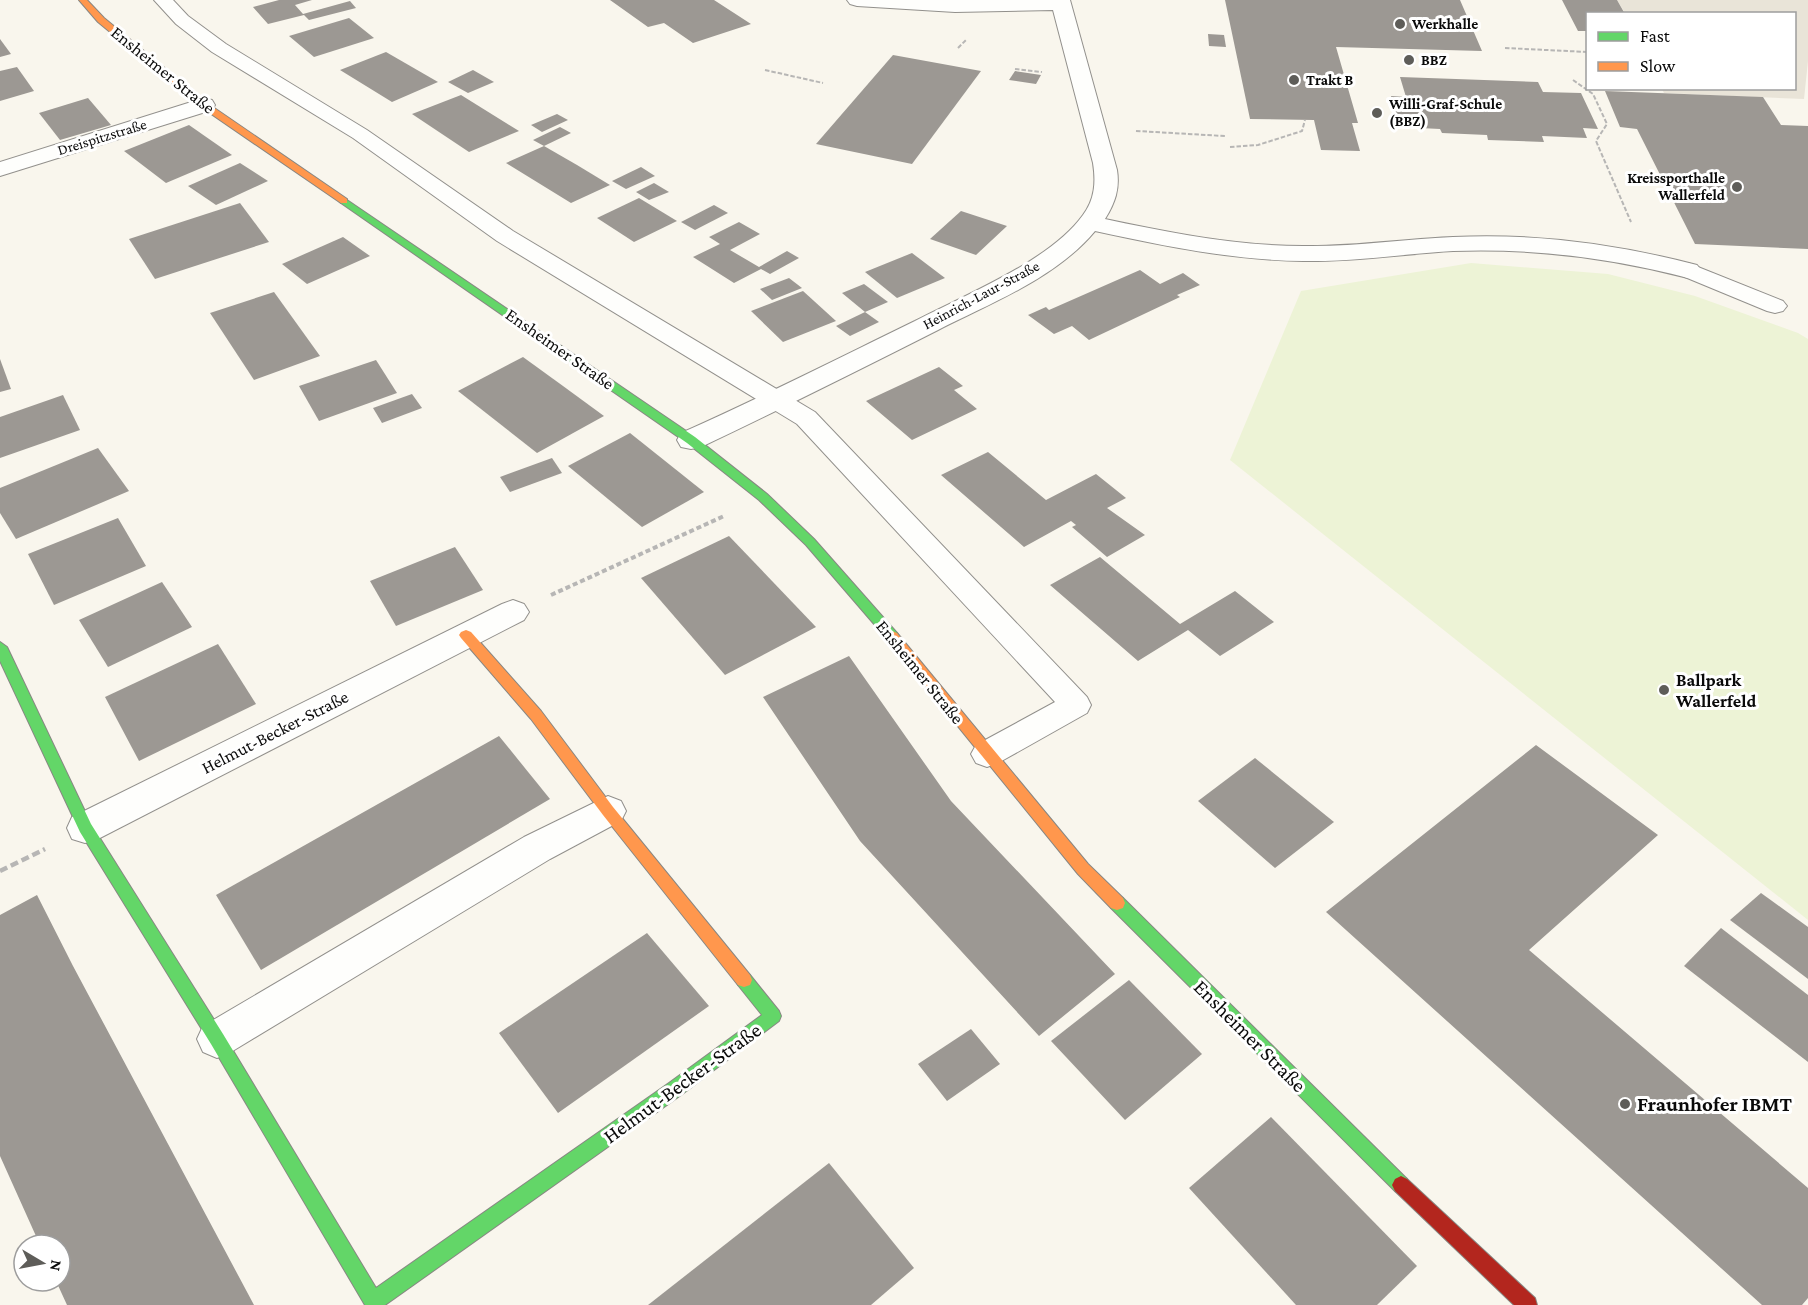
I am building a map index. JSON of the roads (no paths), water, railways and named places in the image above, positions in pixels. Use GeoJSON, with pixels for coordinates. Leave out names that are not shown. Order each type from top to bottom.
{"type":"FeatureCollection","features":[{"type":"Feature","properties":{"kind":"main road","name":"Ensheimer Straße"},"geometry":{"type":"LineString","coordinates":[[83,0],[102,20],[204,105],[691,440],[763,497],[810,542],[910,657],[1083,869],[1396,1180],[1528,1305]]}},
{"type":"Feature","properties":{"kind":"main road","name":"Helmut-Becker-Straße"},"geometry":{"type":"LineString","coordinates":[[0,647],[85,828],[216,1039],[375,1303],[675,1089],[773,1016],[608,811],[536,715],[466,635]]}},
{"type":"Feature","properties":{"kind":"street"},"geometry":{"type":"LineString","coordinates":[[857,0],[955,6],[1061,2]]}},
{"type":"Feature","properties":{"kind":"street","name":"Heinrich-Laur-Straße"},"geometry":{"type":"LineString","coordinates":[[691,440],[778,400],[1010,283],[1073,241],[1090,223],[1106,190],[1103,158],[1061,2]]}},
{"type":"Feature","properties":{"kind":"street","name":"Dreispitzstraße"},"geometry":{"type":"LineString","coordinates":[[0,169],[204,105]]}},
{"type":"Feature","properties":{"kind":"street"},"geometry":{"type":"LineString","coordinates":[[1090,223],[1171,240],[1247,252],[1306,254],[1457,244],[1577,247],[1688,270]]}},
{"type":"Feature","properties":{"kind":"street","name":"Helmut-Becker-Straße"},"geometry":{"type":"LineString","coordinates":[[85,828],[513,612]]}},
{"type":"Feature","properties":{"kind":"street"},"geometry":{"type":"LineString","coordinates":[[216,1039],[537,848],[608,811]]}},
{"type":"Feature","properties":{"kind":"lane"},"geometry":{"type":"LineString","coordinates":[[163,0],[182,20],[219,48],[360,134],[505,236],[806,418],[1076,705],[987,754]]}},
{"type":"Feature","properties":{"kind":"lane"},"geometry":{"type":"LineString","coordinates":[[1688,270],[1775,306]]}},
{"type":"Feature","properties":{"kind":"place","name":"Werkhalle"},"geometry":{"type":"Point","coordinates":[1400,24]}},
{"type":"Feature","properties":{"kind":"place","name":"BBZ"},"geometry":{"type":"Point","coordinates":[1409,60]}},
{"type":"Feature","properties":{"kind":"place","name":"Trakt B"},"geometry":{"type":"Point","coordinates":[1294,80]}},
{"type":"Feature","properties":{"kind":"place","name":"Willi-Graf-Schule (BBZ)"},"geometry":{"type":"Point","coordinates":[1377,113]}},
{"type":"Feature","properties":{"kind":"place","name":"Kreissporthalle Wallerfeld"},"geometry":{"type":"Point","coordinates":[1737,187]}},
{"type":"Feature","properties":{"kind":"place","name":"Ballpark Wallerfeld"},"geometry":{"type":"Point","coordinates":[1664,690]}},
{"type":"Feature","properties":{"kind":"place","name":"Fraunhofer IBMT"},"geometry":{"type":"Point","coordinates":[1625,1104]}}]}
